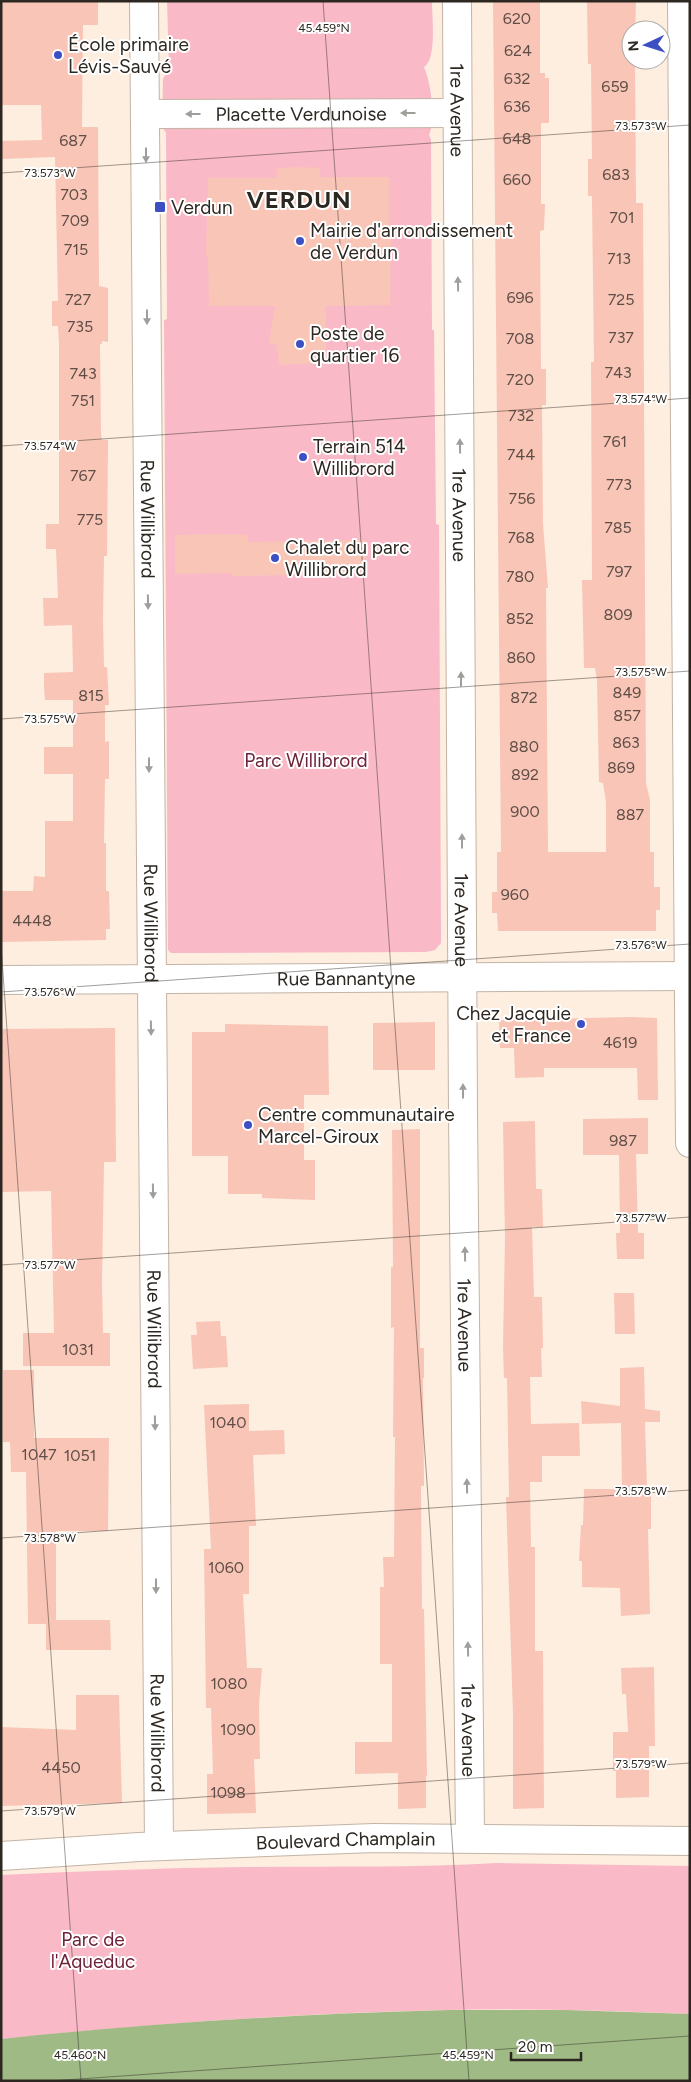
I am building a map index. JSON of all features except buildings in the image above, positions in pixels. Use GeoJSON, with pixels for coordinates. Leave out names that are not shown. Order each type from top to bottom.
{"type":"FeatureCollection","features":[{"type":"Feature","properties":{"kind":"street","name":"Rue Willibrord"},"geometry":{"type":"LineString","coordinates":[[144,1],[158,1846]]}},
{"type":"Feature","properties":{"kind":"street","name":"1re Avenue"},"geometry":{"type":"LineString","coordinates":[[458,1],[457,113],[470,1838]]}},
{"type":"Feature","properties":{"kind":"street"},"geometry":{"type":"LineString","coordinates":[[682,1],[690,1143]]}},
{"type":"Feature","properties":{"kind":"street","name":"Placette Verdunoise"},"geometry":{"type":"LineString","coordinates":[[146,114],[457,113]]}},
{"type":"Feature","properties":{"kind":"street","name":"Rue Bannantyne"},"geometry":{"type":"LineString","coordinates":[[1,980],[689,976]]}},
{"type":"Feature","properties":{"kind":"street","name":"Boulevard Champlain"},"geometry":{"type":"LineString","coordinates":[[1,1856],[158,1846],[374,1838],[690,1842]]}},
{"type":"Feature","properties":{"kind":"green space","name":"Parc Willibrord"},"geometry":{"type":"Polygon","coordinates":[[[167,1],[432,1],[431,56],[424,67],[431,91],[432,111],[429,135],[431,140],[432,330],[434,330],[436,524],[439,525],[441,943],[435,950],[426,952],[171,953],[168,950],[164,320],[167,319],[166,133],[162,127],[163,79],[169,68],[167,1]]]}},
{"type":"Feature","properties":{"kind":"green space","name":"Parc de l'Aqueduc"},"geometry":{"type":"Polygon","coordinates":[[[497,1863],[690,1866],[690,2014],[477,2009],[391,2011],[224,2020],[1,2039],[1,1875],[183,1868],[497,1863]]]}},
{"type":"Feature","properties":{"kind":"shaded area"},"geometry":{"type":"Polygon","coordinates":[[[449,2010],[566,2010],[690,2014],[690,2081],[1,2081],[1,2039],[225,2020],[449,2010]]]}},
{"type":"Feature","properties":{"kind":"place","name":"École primaire Lévis-Sauvé"},"geometry":{"type":"Point","coordinates":[58,55]}},
{"type":"Feature","properties":{"kind":"place","name":"Verdun"},"geometry":{"type":"Point","coordinates":[160,207]}},
{"type":"Feature","properties":{"kind":"place","name":"Mairie d'arrondissement de Verdun"},"geometry":{"type":"Point","coordinates":[300,241]}},
{"type":"Feature","properties":{"kind":"place","name":"Poste de quartier 16"},"geometry":{"type":"Point","coordinates":[300,344]}},
{"type":"Feature","properties":{"kind":"place","name":"Terrain 514 Willibrord"},"geometry":{"type":"Point","coordinates":[303,457]}},
{"type":"Feature","properties":{"kind":"place","name":"Chalet du parc Willibrord"},"geometry":{"type":"Point","coordinates":[275,558]}},
{"type":"Feature","properties":{"kind":"place","name":"Chez Jacquie et France"},"geometry":{"type":"Point","coordinates":[581,1024]}},
{"type":"Feature","properties":{"kind":"place","name":"Centre communautaire Marcel-Giroux"},"geometry":{"type":"Point","coordinates":[248,1125]}},
{"type":"Feature","properties":{"kind":"district","name":"VERDUN"},"geometry":{"type":"Point","coordinates":[299,199]}}]}
